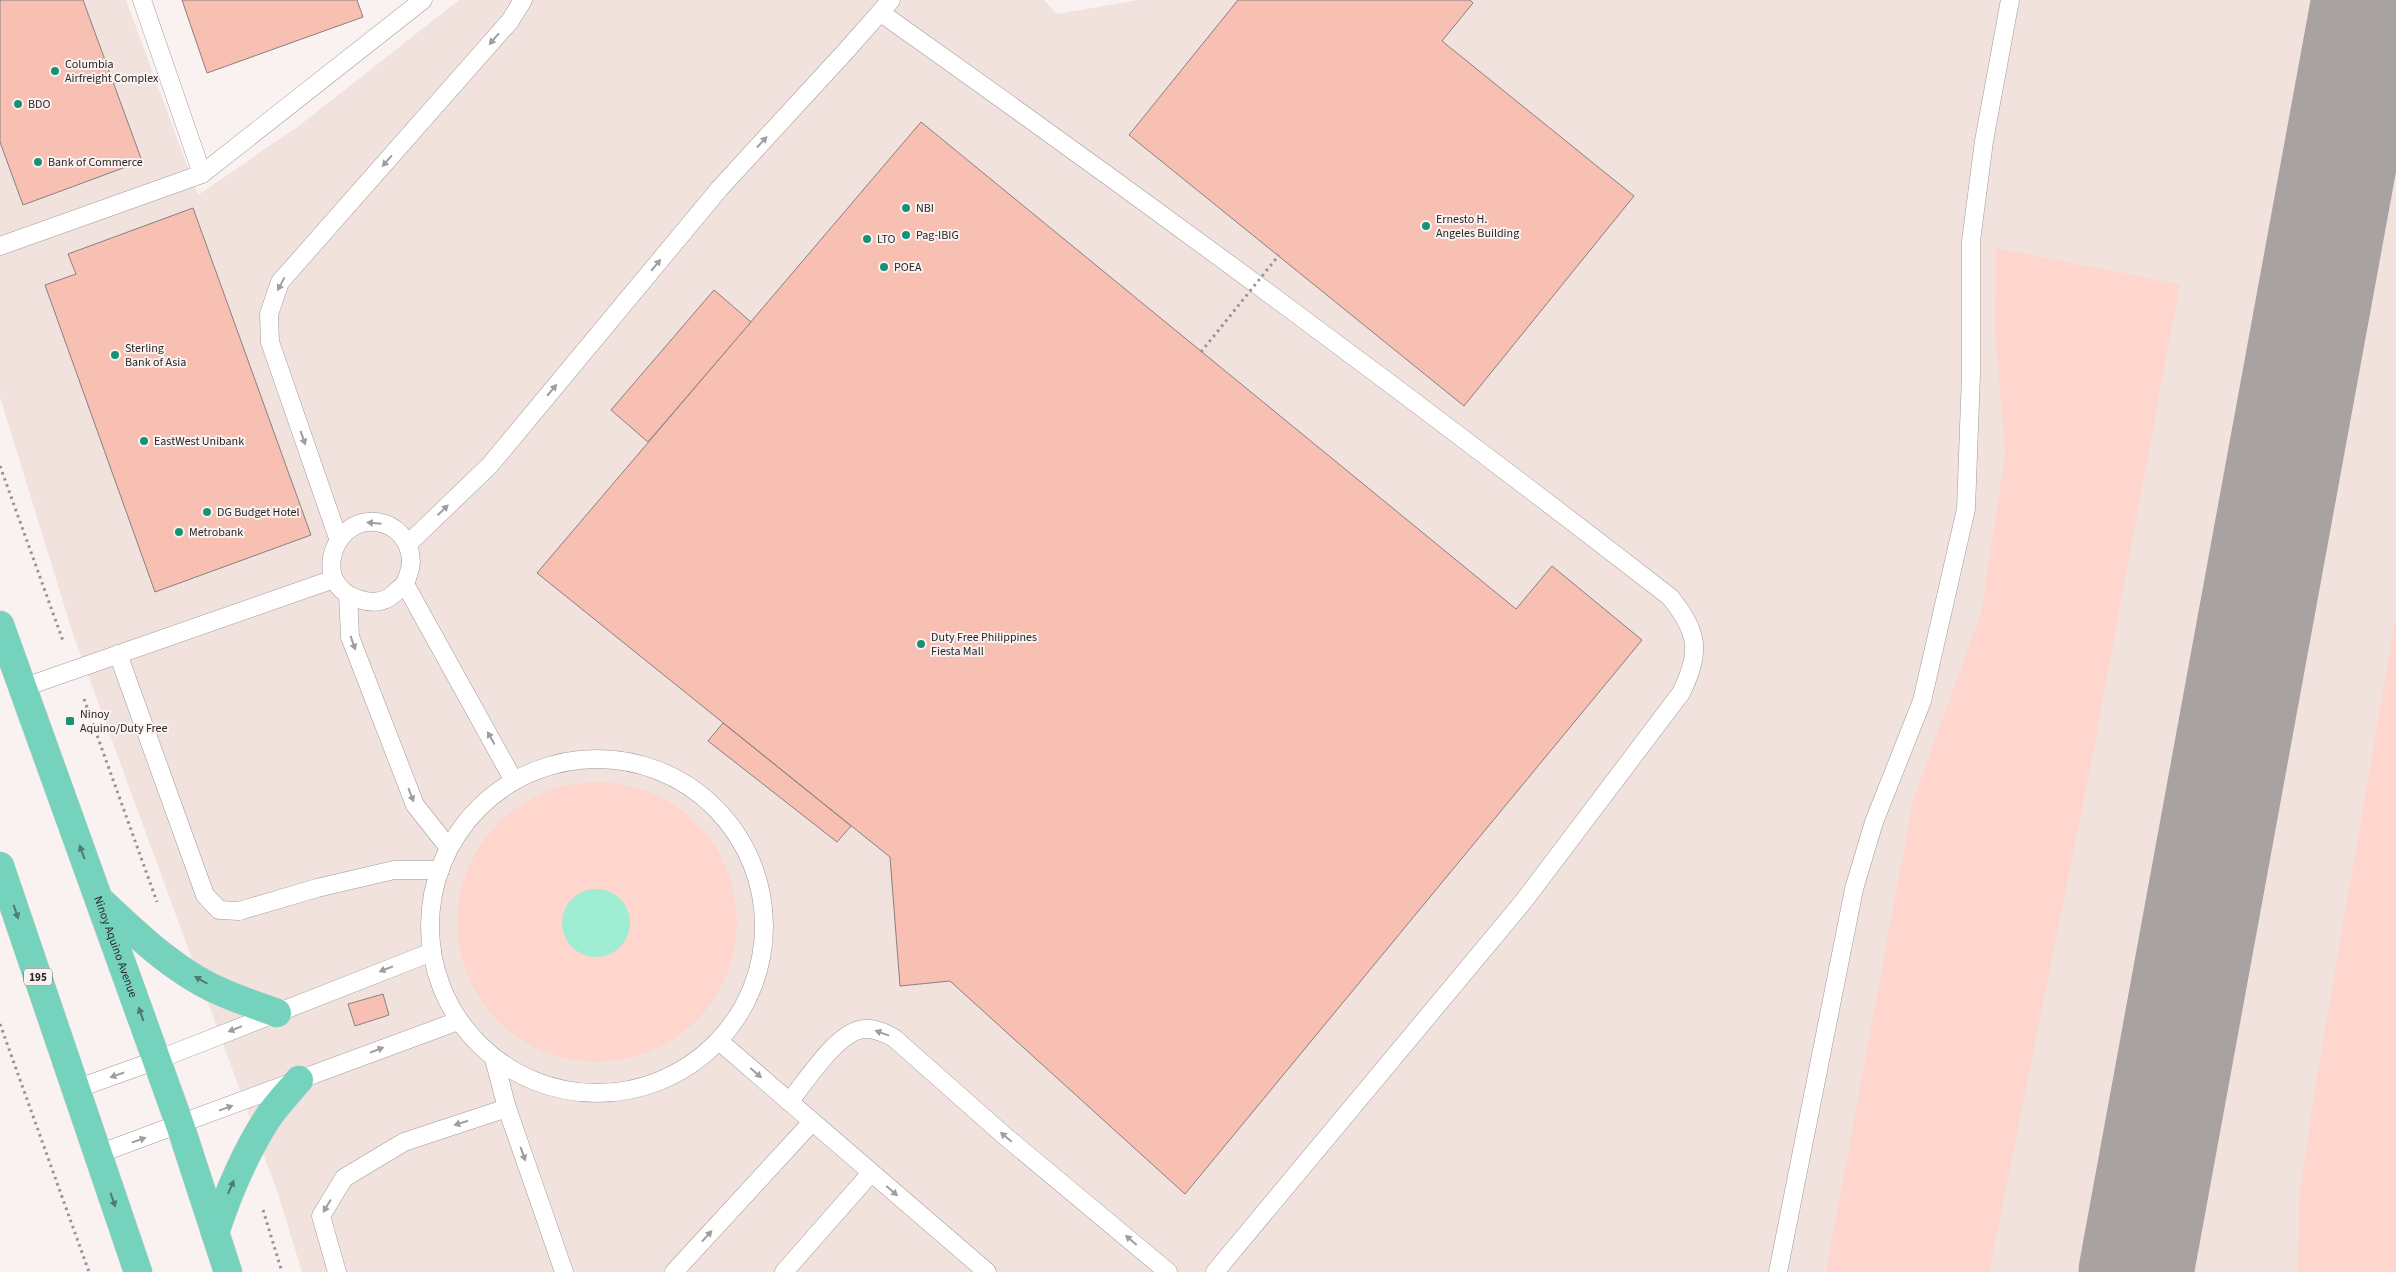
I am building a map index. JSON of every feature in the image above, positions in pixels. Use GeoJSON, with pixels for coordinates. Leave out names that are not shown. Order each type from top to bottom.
{"type":"FeatureCollection","features":[{"type":"Feature","properties":{"kind":"main road","name":"Ninoy Aquino Avenue"},"geometry":{"type":"LineString","coordinates":[[0,625],[180,1125],[228,1272]]}},
{"type":"Feature","properties":{"kind":"main road","name":"195"},"geometry":{"type":"LineString","coordinates":[[0,866],[138,1272]]}},
{"type":"Feature","properties":{"kind":"main road"},"geometry":{"type":"LineString","coordinates":[[98,898],[142,940],[182,969],[225,994],[277,1013]]}},
{"type":"Feature","properties":{"kind":"main road"},"geometry":{"type":"LineString","coordinates":[[215,1233],[228,1192],[246,1154],[268,1118],[299,1080]]}},
{"type":"Feature","properties":{"kind":"lane"},"geometry":{"type":"LineString","coordinates":[[142,0],[202,174]]}},
{"type":"Feature","properties":{"kind":"lane"},"geometry":{"type":"LineString","coordinates":[[0,246],[202,174],[423,0]]}},
{"type":"Feature","properties":{"kind":"lane"},"geometry":{"type":"LineString","coordinates":[[338,538],[270,342],[269,314],[280,282],[510,21],[523,0]]}},
{"type":"Feature","properties":{"kind":"lane"},"geometry":{"type":"LineString","coordinates":[[1778,1272],[1854,889],[1874,822],[1922,701],[1966,509],[1971,374],[1971,241],[1984,141],[2010,0]]}},
{"type":"Feature","properties":{"kind":"lane"},"geometry":{"type":"LineString","coordinates":[[408,544],[490,465],[720,188],[886,6],[1039,124],[1505,469],[1670,597],[1687,617],[1695,642],[1693,669],[1681,693],[1523,902],[1215,1272]]}},
{"type":"Feature","properties":{"kind":"lane"},"geometry":{"type":"LineString","coordinates":[[374,521],[394,528],[408,544],[412,564],[405,584],[389,598],[368,602],[348,595],[334,579],[331,558],[338,538],[354,525],[374,521]]}},
{"type":"Feature","properties":{"kind":"lane"},"geometry":{"type":"LineString","coordinates":[[22,688],[334,579]]}},
{"type":"Feature","properties":{"kind":"lane"},"geometry":{"type":"LineString","coordinates":[[405,584],[514,781]]}},
{"type":"Feature","properties":{"kind":"lane"},"geometry":{"type":"LineString","coordinates":[[348,595],[350,637],[415,805],[450,848]]}},
{"type":"Feature","properties":{"kind":"lane"},"geometry":{"type":"LineString","coordinates":[[118,654],[205,895],[219,910],[239,911],[317,888],[394,870],[440,870]]}},
{"type":"Feature","properties":{"kind":"lane"},"geometry":{"type":"LineString","coordinates":[[606,758],[653,767],[696,789],[730,822],[754,863],[765,909],[762,957],[747,1002],[719,1041],[684,1069],[643,1088],[598,1094],[543,1085],[494,1059],[458,1020],[441,988],[432,952],[430,910],[440,870],[450,848],[477,810],[514,781],[559,763],[606,758]]}},
{"type":"Feature","properties":{"kind":"lane"},"geometry":{"type":"LineString","coordinates":[[76,1089],[157,1060],[432,952]]}},
{"type":"Feature","properties":{"kind":"lane"},"geometry":{"type":"LineString","coordinates":[[98,1154],[458,1020]]}},
{"type":"Feature","properties":{"kind":"lane"},"geometry":{"type":"LineString","coordinates":[[790,1102],[836,1044],[848,1034],[864,1029],[880,1031],[894,1038],[1006,1137],[1168,1272]]}},
{"type":"Feature","properties":{"kind":"lane"},"geometry":{"type":"LineString","coordinates":[[719,1041],[987,1272]]}},
{"type":"Feature","properties":{"kind":"lane"},"geometry":{"type":"LineString","coordinates":[[494,1059],[507,1108],[564,1272]]}},
{"type":"Feature","properties":{"kind":"lane"},"geometry":{"type":"LineString","coordinates":[[337,1272],[321,1216],[344,1178],[404,1142],[507,1108]]}},
{"type":"Feature","properties":{"kind":"lane"},"geometry":{"type":"LineString","coordinates":[[674,1272],[812,1122]]}},
{"type":"Feature","properties":{"kind":"lane"},"geometry":{"type":"LineString","coordinates":[[784,1272],[871,1173]]}},
{"type":"Feature","properties":{"kind":"path"},"geometry":{"type":"LineString","coordinates":[[1201,352],[1279,255]]}},
{"type":"Feature","properties":{"kind":"path"},"geometry":{"type":"LineString","coordinates":[[0,466],[158,904]]}},
{"type":"Feature","properties":{"kind":"path"},"geometry":{"type":"LineString","coordinates":[[0,1024],[88,1272]]}},
{"type":"Feature","properties":{"kind":"path"},"geometry":{"type":"LineString","coordinates":[[263,1209],[282,1272]]}},
{"type":"Feature","properties":{"kind":"shaded area","name":"Duty Free Philippines Fiesta Mall"},"geometry":{"type":"Polygon","coordinates":[[[0,0],[126,0],[198,195],[300,125],[459,0],[1044,0],[1057,14],[1138,0],[2396,0],[2396,1272],[302,1272],[278,1194],[73,634],[0,397],[0,0]]]}},
{"type":"Feature","properties":{"kind":"shaded area"},"geometry":{"type":"Polygon","coordinates":[[[1996,248],[2180,284],[2087,785],[1989,1272],[1826,1272],[1913,800],[1981,613],[2005,455],[1995,329],[1996,248]]]}},
{"type":"Feature","properties":{"kind":"shaded area"},"geometry":{"type":"Polygon","coordinates":[[[2396,616],[2396,1272],[2298,1272],[2299,1199],[2316,1082],[2396,616]]]}},
{"type":"Feature","properties":{"kind":"shaded area"},"geometry":{"type":"Polygon","coordinates":[[[611,782],[651,792],[663,798],[686,814],[705,833],[714,844],[727,868],[735,895],[737,922],[735,949],[727,976],[714,1000],[696,1021],[675,1039],[651,1052],[611,1062],[583,1062],[543,1052],[519,1039],[498,1021],[480,1000],[467,976],[459,949],[457,908],[467,868],[480,844],[498,823],[519,805],[543,792],[570,784],[611,782]]]}},
{"type":"Feature","properties":{"kind":"shaded area"},"geometry":{"type":"Polygon","coordinates":[[[603,889],[615,895],[624,904],[630,916],[628,936],[620,947],[603,957],[589,957],[572,947],[564,936],[562,916],[572,899],[583,891],[603,889]]]}},
{"type":"Feature","properties":{"kind":"building","name":"Columbia Airfreight Complex"},"geometry":{"type":"Polygon","coordinates":[[[0,0],[83,0],[142,161],[23,205],[0,142],[0,0]]]}},
{"type":"Feature","properties":{"kind":"building"},"geometry":{"type":"Polygon","coordinates":[[[182,0],[357,0],[363,17],[207,73],[182,0]]]}},
{"type":"Feature","properties":{"kind":"building","name":"Ernesto H. Angeles Building"},"geometry":{"type":"Polygon","coordinates":[[[1238,0],[1470,0],[1473,3],[1442,41],[1634,196],[1464,406],[1129,135],[1238,0]]]}},
{"type":"Feature","properties":{"kind":"building"},"geometry":{"type":"Polygon","coordinates":[[[921,122],[1516,609],[1552,566],[1642,640],[1185,1194],[950,981],[900,986],[890,857],[537,573],[921,122]]]}},
{"type":"Feature","properties":{"kind":"building"},"geometry":{"type":"Polygon","coordinates":[[[193,208],[311,535],[155,592],[45,285],[76,274],[68,254],[193,208]]]}},
{"type":"Feature","properties":{"kind":"building"},"geometry":{"type":"Polygon","coordinates":[[[714,290],[751,322],[648,442],[611,410],[714,290]]]}},
{"type":"Feature","properties":{"kind":"building"},"geometry":{"type":"Polygon","coordinates":[[[723,723],[851,826],[837,842],[708,741],[723,723]]]}},
{"type":"Feature","properties":{"kind":"building"},"geometry":{"type":"Polygon","coordinates":[[[383,994],[389,1015],[355,1026],[348,1004],[383,994]]]}},
{"type":"Feature","properties":{"kind":"taxiway"},"geometry":{"type":"LineString","coordinates":[[2136,1272],[2369,0]]}},
{"type":"Feature","properties":{"kind":"place","name":"Columbia Airfreight Complex"},"geometry":{"type":"Point","coordinates":[55,71]}},
{"type":"Feature","properties":{"kind":"place","name":"BDO"},"geometry":{"type":"Point","coordinates":[18,104]}},
{"type":"Feature","properties":{"kind":"place","name":"Bank of Commerce"},"geometry":{"type":"Point","coordinates":[38,162]}},
{"type":"Feature","properties":{"kind":"place","name":"NBI"},"geometry":{"type":"Point","coordinates":[906,208]}},
{"type":"Feature","properties":{"kind":"place","name":"Ernesto H. Angeles Building"},"geometry":{"type":"Point","coordinates":[1426,226]}},
{"type":"Feature","properties":{"kind":"place","name":"Pag-IBIG"},"geometry":{"type":"Point","coordinates":[906,235]}},
{"type":"Feature","properties":{"kind":"place","name":"LTO"},"geometry":{"type":"Point","coordinates":[867,239]}},
{"type":"Feature","properties":{"kind":"place","name":"POEA"},"geometry":{"type":"Point","coordinates":[884,267]}},
{"type":"Feature","properties":{"kind":"place","name":"Sterling Bank of Asia"},"geometry":{"type":"Point","coordinates":[115,355]}},
{"type":"Feature","properties":{"kind":"place","name":"EastWest Unibank"},"geometry":{"type":"Point","coordinates":[144,441]}},
{"type":"Feature","properties":{"kind":"place","name":"DG Budget Hotel"},"geometry":{"type":"Point","coordinates":[207,512]}},
{"type":"Feature","properties":{"kind":"place","name":"Metrobank"},"geometry":{"type":"Point","coordinates":[179,532]}},
{"type":"Feature","properties":{"kind":"place","name":"Duty Free Philippines Fiesta Mall"},"geometry":{"type":"Point","coordinates":[921,644]}},
{"type":"Feature","properties":{"kind":"place","name":"Ninoy Aquino/Duty Free"},"geometry":{"type":"Point","coordinates":[70,721]}}]}
